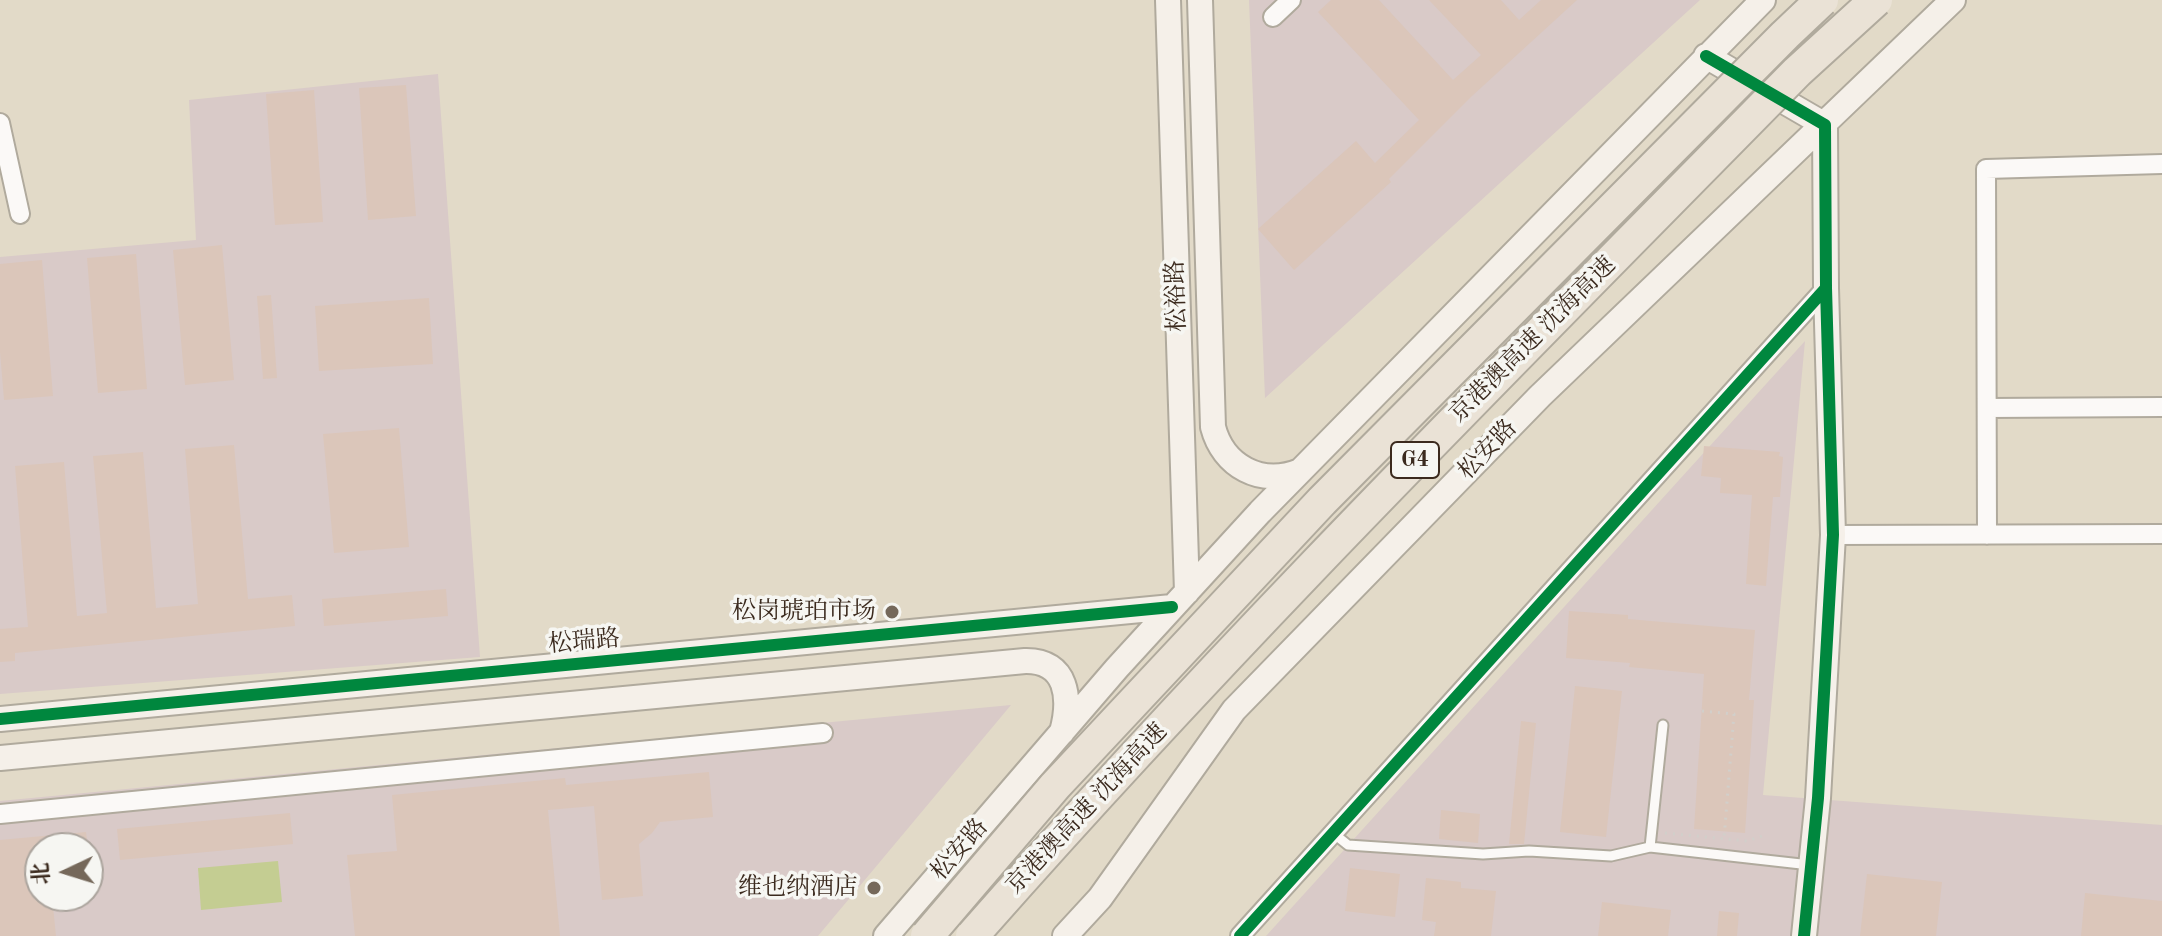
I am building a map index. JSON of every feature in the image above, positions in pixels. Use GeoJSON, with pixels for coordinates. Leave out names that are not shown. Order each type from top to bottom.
{"type":"FeatureCollection","features":[{"type":"Feature","properties":{"kind":"highway","name":"京港澳高速 沈海高速"},"geometry":{"type":"LineString","coordinates":[[927,936],[1055,786],[1322,501],[1822,0]]}},
{"type":"Feature","properties":{"kind":"highway","name":"京港澳高速 沈海高速"},"geometry":{"type":"LineString","coordinates":[[972,936],[1047,851],[1344,532],[1797,72],[1876,0]]}},
{"type":"Feature","properties":{"kind":"street","name":"松裕路"},"geometry":{"type":"LineString","coordinates":[[1168,0],[1180,600]]}},
{"type":"Feature","properties":{"kind":"street","name":"松裕路"},"geometry":{"type":"LineString","coordinates":[[1200,0],[1213,427],[1222,451],[1238,467],[1254,474],[1275,477],[1300,471]]}},
{"type":"Feature","properties":{"kind":"street"},"geometry":{"type":"LineString","coordinates":[[1273,17],[1291,0]]}},
{"type":"Feature","properties":{"kind":"street","name":"松安路"},"geometry":{"type":"LineString","coordinates":[[886,936],[1062,732],[1300,471],[1763,0]]}},
{"type":"Feature","properties":{"kind":"street","name":"松安路"},"geometry":{"type":"LineString","coordinates":[[1065,936],[1100,898],[1234,710],[1540,396],[1953,0]]}},
{"type":"Feature","properties":{"kind":"street"},"geometry":{"type":"LineString","coordinates":[[1706,56],[1825,125],[1833,535],[1818,798],[1804,936]]}},
{"type":"Feature","properties":{"kind":"street"},"geometry":{"type":"LineString","coordinates":[[0,123],[20,214]]}},
{"type":"Feature","properties":{"kind":"street"},"geometry":{"type":"LineString","coordinates":[[1987,535],[1986,169],[2162,164]]}},
{"type":"Feature","properties":{"kind":"street"},"geometry":{"type":"LineString","coordinates":[[1240,936],[1826,288]]}},
{"type":"Feature","properties":{"kind":"street"},"geometry":{"type":"LineString","coordinates":[[1987,408],[2162,407]]}},
{"type":"Feature","properties":{"kind":"street"},"geometry":{"type":"LineString","coordinates":[[1833,535],[2162,534]]}},
{"type":"Feature","properties":{"kind":"street","name":"松瑞路"},"geometry":{"type":"LineString","coordinates":[[0,719],[1180,600]]}},
{"type":"Feature","properties":{"kind":"street"},"geometry":{"type":"LineString","coordinates":[[0,758],[1025,661],[1045,662],[1058,673],[1066,704],[1062,732]]}},
{"type":"Feature","properties":{"kind":"street"},"geometry":{"type":"LineString","coordinates":[[0,814],[823,733]]}},
{"type":"Feature","properties":{"kind":"lane"},"geometry":{"type":"LineString","coordinates":[[1650,847],[1663,725]]}},
{"type":"Feature","properties":{"kind":"lane"},"geometry":{"type":"LineString","coordinates":[[1333,833],[1348,845],[1483,854],[1529,851],[1611,856],[1650,847],[1811,865]]}},
{"type":"Feature","properties":{"kind":"path"},"geometry":{"type":"LineString","coordinates":[[1702,711],[1734,714],[1724,839]]}},
{"type":"Feature","properties":{"kind":"path"},"geometry":{"type":"LineString","coordinates":[[1665,833],[1747,841],[1762,836]]}},
{"type":"Feature","properties":{"kind":"shaded area"},"geometry":{"type":"Polygon","coordinates":[[[1249,0],[1700,0],[1265,398],[1249,0]]]}},
{"type":"Feature","properties":{"kind":"shaded area"},"geometry":{"type":"Polygon","coordinates":[[[438,74],[480,657],[0,694],[0,257],[196,240],[189,100],[438,74]]]}},
{"type":"Feature","properties":{"kind":"shaded area"},"geometry":{"type":"Polygon","coordinates":[[[1805,341],[1763,795],[2162,825],[2162,936],[1266,936],[1805,341]]]}},
{"type":"Feature","properties":{"kind":"shaded area"},"geometry":{"type":"Polygon","coordinates":[[[1011,705],[818,936],[0,936],[0,801],[1011,705]]]}},
{"type":"Feature","properties":{"kind":"green space"},"geometry":{"type":"Polygon","coordinates":[[[278,861],[282,902],[201,910],[198,868],[278,861]]]}},
{"type":"Feature","properties":{"kind":"building"},"geometry":{"type":"Polygon","coordinates":[[[1331,0],[1379,0],[1453,80],[1481,55],[1429,0],[1501,0],[1519,20],[1541,0],[1577,0],[1472,96],[1389,179],[1391,182],[1294,270],[1258,229],[1356,141],[1375,163],[1419,120],[1318,12],[1331,0]]]}},
{"type":"Feature","properties":{"kind":"building"},"geometry":{"type":"Polygon","coordinates":[[[406,85],[416,216],[368,220],[359,88],[406,85]]]}},
{"type":"Feature","properties":{"kind":"building"},"geometry":{"type":"Polygon","coordinates":[[[314,90],[323,222],[275,225],[266,94],[314,90]]]}},
{"type":"Feature","properties":{"kind":"building"},"geometry":{"type":"Polygon","coordinates":[[[222,245],[234,380],[185,385],[173,250],[222,245]]]}},
{"type":"Feature","properties":{"kind":"building"},"geometry":{"type":"Polygon","coordinates":[[[136,254],[147,389],[98,393],[87,258],[136,254]]]}},
{"type":"Feature","properties":{"kind":"building"},"geometry":{"type":"Polygon","coordinates":[[[42,260],[53,396],[4,400],[0,352],[0,264],[42,260]]]}},
{"type":"Feature","properties":{"kind":"building"},"geometry":{"type":"Polygon","coordinates":[[[271,295],[277,378],[263,379],[257,296],[271,295]]]}},
{"type":"Feature","properties":{"kind":"building"},"geometry":{"type":"Polygon","coordinates":[[[429,298],[433,364],[319,371],[315,306],[429,298]]]}},
{"type":"Feature","properties":{"kind":"building"},"geometry":{"type":"Polygon","coordinates":[[[399,428],[409,547],[334,553],[323,434],[399,428]]]}},
{"type":"Feature","properties":{"kind":"building"},"geometry":{"type":"Polygon","coordinates":[[[234,445],[248,599],[292,595],[295,626],[15,653],[15,661],[0,662],[0,629],[28,627],[15,466],[64,462],[77,616],[107,613],[93,456],[143,452],[156,608],[198,604],[185,449],[234,445]]]}},
{"type":"Feature","properties":{"kind":"building"},"geometry":{"type":"Polygon","coordinates":[[[1704,446],[1780,452],[1779,456],[1783,457],[1780,497],[1773,497],[1766,586],[1746,584],[1752,495],[1720,493],[1721,478],[1701,476],[1704,446]]]}},
{"type":"Feature","properties":{"kind":"building"},"geometry":{"type":"Polygon","coordinates":[[[446,589],[448,616],[324,626],[322,599],[446,589]]]}},
{"type":"Feature","properties":{"kind":"building"},"geometry":{"type":"Polygon","coordinates":[[[1569,611],[1755,630],[1749,700],[1754,700],[1745,833],[1694,829],[1704,674],[1629,667],[1630,663],[1566,658],[1569,611]]]}},
{"type":"Feature","properties":{"kind":"building"},"geometry":{"type":"Polygon","coordinates":[[[1575,686],[1622,691],[1606,837],[1560,832],[1575,686]]]}},
{"type":"Feature","properties":{"kind":"building"},"geometry":{"type":"Polygon","coordinates":[[[1521,721],[1536,723],[1524,844],[1509,844],[1521,721]]]}},
{"type":"Feature","properties":{"kind":"building"},"geometry":{"type":"Polygon","coordinates":[[[709,772],[713,817],[660,822],[639,844],[643,896],[602,900],[594,806],[548,810],[560,936],[355,936],[347,855],[397,851],[392,795],[565,778],[566,785],[709,772]]]}},
{"type":"Feature","properties":{"kind":"building"},"geometry":{"type":"Polygon","coordinates":[[[1441,810],[1480,814],[1478,843],[1439,839],[1441,810]]]}},
{"type":"Feature","properties":{"kind":"building"},"geometry":{"type":"Polygon","coordinates":[[[290,813],[293,844],[120,860],[117,829],[290,813]]]}},
{"type":"Feature","properties":{"kind":"building"},"geometry":{"type":"Polygon","coordinates":[[[24,838],[24,912],[54,912],[56,936],[0,936],[0,840],[24,838]]]}},
{"type":"Feature","properties":{"kind":"building"},"geometry":{"type":"Polygon","coordinates":[[[1350,868],[1400,874],[1395,917],[1345,911],[1350,868]]]}},
{"type":"Feature","properties":{"kind":"building"},"geometry":{"type":"Polygon","coordinates":[[[1867,874],[1942,882],[1936,936],[1860,936],[1867,874]]]}},
{"type":"Feature","properties":{"kind":"building"},"geometry":{"type":"Polygon","coordinates":[[[1426,878],[1461,882],[1461,888],[1496,891],[1491,936],[1434,936],[1436,922],[1422,920],[1426,878]]]}},
{"type":"Feature","properties":{"kind":"building"},"geometry":{"type":"Polygon","coordinates":[[[2085,893],[2162,901],[2162,936],[2081,936],[2085,893]]]}},
{"type":"Feature","properties":{"kind":"building"},"geometry":{"type":"Polygon","coordinates":[[[1602,902],[1671,910],[1668,936],[1598,936],[1602,902]]]}},
{"type":"Feature","properties":{"kind":"building"},"geometry":{"type":"Polygon","coordinates":[[[1719,911],[1739,913],[1737,936],[1717,936],[1719,911]]]}},
{"type":"Feature","properties":{"kind":"cycle path"},"geometry":{"type":"LineString","coordinates":[[1706,56],[1825,125],[1833,535],[1818,798],[1804,936]]}},
{"type":"Feature","properties":{"kind":"cycle path"},"geometry":{"type":"LineString","coordinates":[[1240,936],[1826,288]]}},
{"type":"Feature","properties":{"kind":"cycle path"},"geometry":{"type":"LineString","coordinates":[[0,719],[1172,607]]}},
{"type":"Feature","properties":{"kind":"place","name":"松岗琥珀市场"},"geometry":{"type":"Point","coordinates":[892,612]}},
{"type":"Feature","properties":{"kind":"place","name":"维也纳酒店"},"geometry":{"type":"Point","coordinates":[874,888]}}]}
